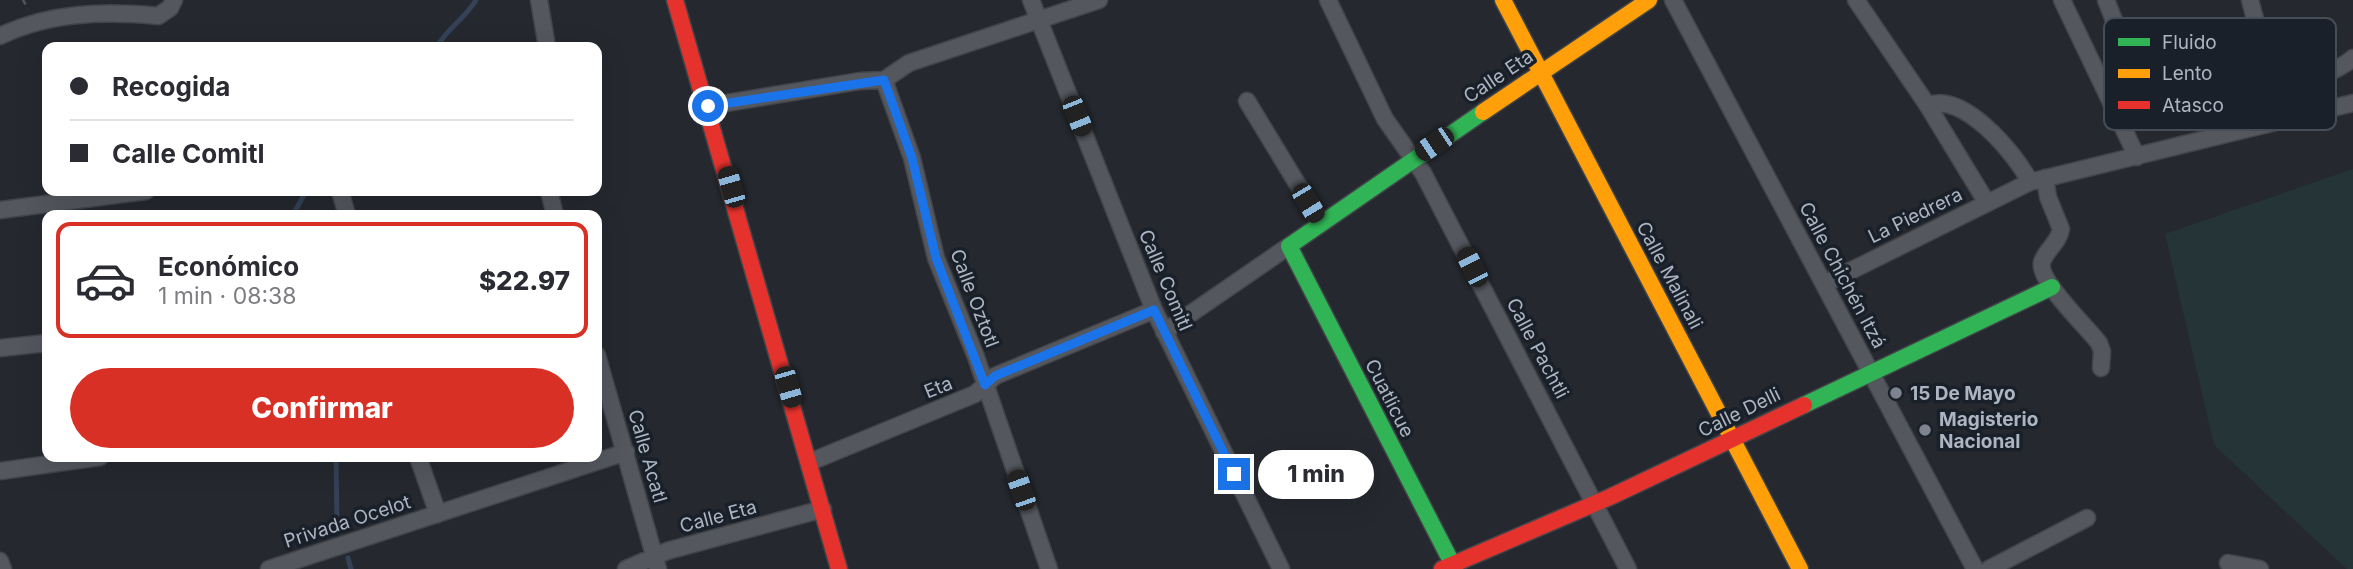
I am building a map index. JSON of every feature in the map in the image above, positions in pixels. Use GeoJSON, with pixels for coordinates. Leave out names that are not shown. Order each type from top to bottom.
{"type":"FeatureCollection","features":[{"type":"Feature","properties":{"kind":"street"},"geometry":{"type":"LineString","coordinates":[[0,36],[34,21],[111,12],[158,16],[170,8],[174,0]]}},
{"type":"Feature","properties":{"kind":"street"},"geometry":{"type":"LineString","coordinates":[[539,0],[546,42]]}},
{"type":"Feature","properties":{"kind":"street"},"geometry":{"type":"LineString","coordinates":[[675,0],[708,106],[839,569]]}},
{"type":"Feature","properties":{"kind":"street","name":"Calle Comitl"},"geometry":{"type":"LineString","coordinates":[[1031,0],[1154,310],[1281,569]]}},
{"type":"Feature","properties":{"kind":"street"},"geometry":{"type":"LineString","coordinates":[[708,106],[884,80],[909,63],[1099,0]]}},
{"type":"Feature","properties":{"kind":"street","name":"Calle Pachtli"},"geometry":{"type":"LineString","coordinates":[[1328,0],[1385,119],[1423,173],[1628,569]]}},
{"type":"Feature","properties":{"kind":"street","name":"Calle Malinali"},"geometry":{"type":"LineString","coordinates":[[1503,0],[1800,569]]}},
{"type":"Feature","properties":{"kind":"street","name":"Calle Eta"},"geometry":{"type":"LineString","coordinates":[[1164,332],[1412,159],[1648,0]]}},
{"type":"Feature","properties":{"kind":"street","name":"Calle Chichén Itzá"},"geometry":{"type":"LineString","coordinates":[[1673,0],[1975,569]]}},
{"type":"Feature","properties":{"kind":"street"},"geometry":{"type":"LineString","coordinates":[[1856,0],[1928,106],[1987,203]]}},
{"type":"Feature","properties":{"kind":"street"},"geometry":{"type":"LineString","coordinates":[[2062,0],[2104,88]]}},
{"type":"Feature","properties":{"kind":"street"},"geometry":{"type":"LineString","coordinates":[[2106,0],[2114,18]]}},
{"type":"Feature","properties":{"kind":"street"},"geometry":{"type":"LineString","coordinates":[[2250,0],[2255,18]]}},
{"type":"Feature","properties":{"kind":"street"},"geometry":{"type":"LineString","coordinates":[[2336,70],[2353,58]]}},
{"type":"Feature","properties":{"kind":"street","name":"Calle Oztotl"},"geometry":{"type":"LineString","coordinates":[[884,80],[912,158],[936,258],[985,385],[1049,569]]}},
{"type":"Feature","properties":{"kind":"street"},"geometry":{"type":"LineString","coordinates":[[1247,101],[1321,223]]}},
{"type":"Feature","properties":{"kind":"street"},"geometry":{"type":"LineString","coordinates":[[1928,106],[1947,103],[1969,114],[2038,180],[2061,229],[2042,266],[2052,287],[2099,343],[2102,351],[2101,368]]}},
{"type":"Feature","properties":{"kind":"street","name":"La Piedrera"},"geometry":{"type":"LineString","coordinates":[[2336,107],[2353,103]]}},
{"type":"Feature","properties":{"kind":"street"},"geometry":{"type":"LineString","coordinates":[[2124,130],[2137,157]]}},
{"type":"Feature","properties":{"kind":"street","name":"La Piedrera"},"geometry":{"type":"LineString","coordinates":[[1824,284],[2038,180],[2245,130]]}},
{"type":"Feature","properties":{"kind":"street"},"geometry":{"type":"LineString","coordinates":[[0,211],[110,196]]}},
{"type":"Feature","properties":{"kind":"street","name":"Cuatlicue"},"geometry":{"type":"LineString","coordinates":[[1289,246],[1450,567]]}},
{"type":"Feature","properties":{"kind":"street","name":"Calle Delli"},"geometry":{"type":"LineString","coordinates":[[1450,567],[1732,439],[1870,371],[2052,287]]}},
{"type":"Feature","properties":{"kind":"street","name":"Eta"},"geometry":{"type":"LineString","coordinates":[[810,462],[975,394],[995,376],[1154,310]]}},
{"type":"Feature","properties":{"kind":"street"},"geometry":{"type":"LineString","coordinates":[[0,348],[42,344]]}},
{"type":"Feature","properties":{"kind":"street","name":"Calle Acatl"},"geometry":{"type":"LineString","coordinates":[[602,372],[656,563]]}},
{"type":"Feature","properties":{"kind":"street","name":"Privada Ocelot"},"geometry":{"type":"LineString","coordinates":[[602,460],[626,452]]}},
{"type":"Feature","properties":{"kind":"street"},"geometry":{"type":"LineString","coordinates":[[0,471],[64,462]]}},
{"type":"Feature","properties":{"kind":"street","name":"Privada Ocelot"},"geometry":{"type":"LineString","coordinates":[[420,462],[438,514]]}},
{"type":"Feature","properties":{"kind":"street","name":"Privada Ocelot"},"geometry":{"type":"LineString","coordinates":[[270,569],[596,462]]}},
{"type":"Feature","properties":{"kind":"street","name":"Calle Eta"},"geometry":{"type":"LineString","coordinates":[[626,569],[656,563],[823,509]]}},
{"type":"Feature","properties":{"kind":"street"},"geometry":{"type":"LineString","coordinates":[[1989,569],[2087,518]]}},
{"type":"Feature","properties":{"kind":"street"},"geometry":{"type":"LineString","coordinates":[[0,561],[3,569]]}},
{"type":"Feature","properties":{"kind":"street"},"geometry":{"type":"LineString","coordinates":[[2228,563],[2260,569]]}},
{"type":"Feature","properties":{"kind":"shaded area"},"geometry":{"type":"Polygon","coordinates":[[[2353,169],[2353,569],[2347,569],[2214,445],[2165,234],[2353,169]]]}},
{"type":"Feature","properties":{"kind":"waterway"},"geometry":{"type":"LineString","coordinates":[[440,42],[476,0]]}},
{"type":"Feature","properties":{"kind":"waterway"},"geometry":{"type":"LineString","coordinates":[[296,210],[303,196]]}},
{"type":"Feature","properties":{"kind":"waterway"},"geometry":{"type":"LineString","coordinates":[[336,462],[337,522],[340,532]]}},
{"type":"Feature","properties":{"kind":"waterway"},"geometry":{"type":"LineString","coordinates":[[348,558],[351,569]]}},
{"type":"Feature","properties":{"kind":"traffic: fast"},"geometry":{"type":"LineString","coordinates":[[1455,569],[1289,246],[1483,112]]}},
{"type":"Feature","properties":{"kind":"traffic: fast"},"geometry":{"type":"LineString","coordinates":[[1804,405],[2052,287]]}},
{"type":"Feature","properties":{"kind":"traffic: slow"},"geometry":{"type":"LineString","coordinates":[[1503,0],[1800,569]]}},
{"type":"Feature","properties":{"kind":"traffic: slow"},"geometry":{"type":"LineString","coordinates":[[1483,112],[1649,0]]}},
{"type":"Feature","properties":{"kind":"traffic: jam"},"geometry":{"type":"LineString","coordinates":[[675,0],[839,569]]}},
{"type":"Feature","properties":{"kind":"traffic: jam"},"geometry":{"type":"LineString","coordinates":[[1442,569],[1610,497],[1804,405]]}},
{"type":"Feature","properties":{"kind":"place","name":"15 De Mayo"},"geometry":{"type":"Point","coordinates":[1896,393]}},
{"type":"Feature","properties":{"kind":"place","name":"Magisterio Nacional"},"geometry":{"type":"Point","coordinates":[1925,430]}},
{"type":"Feature","properties":{"kind":"route"},"geometry":{"type":"LineString","coordinates":[[708,106],[860,81],[884,80],[912,158],[936,258],[985,385],[995,376],[1154,310],[1234,474]]}}]}
